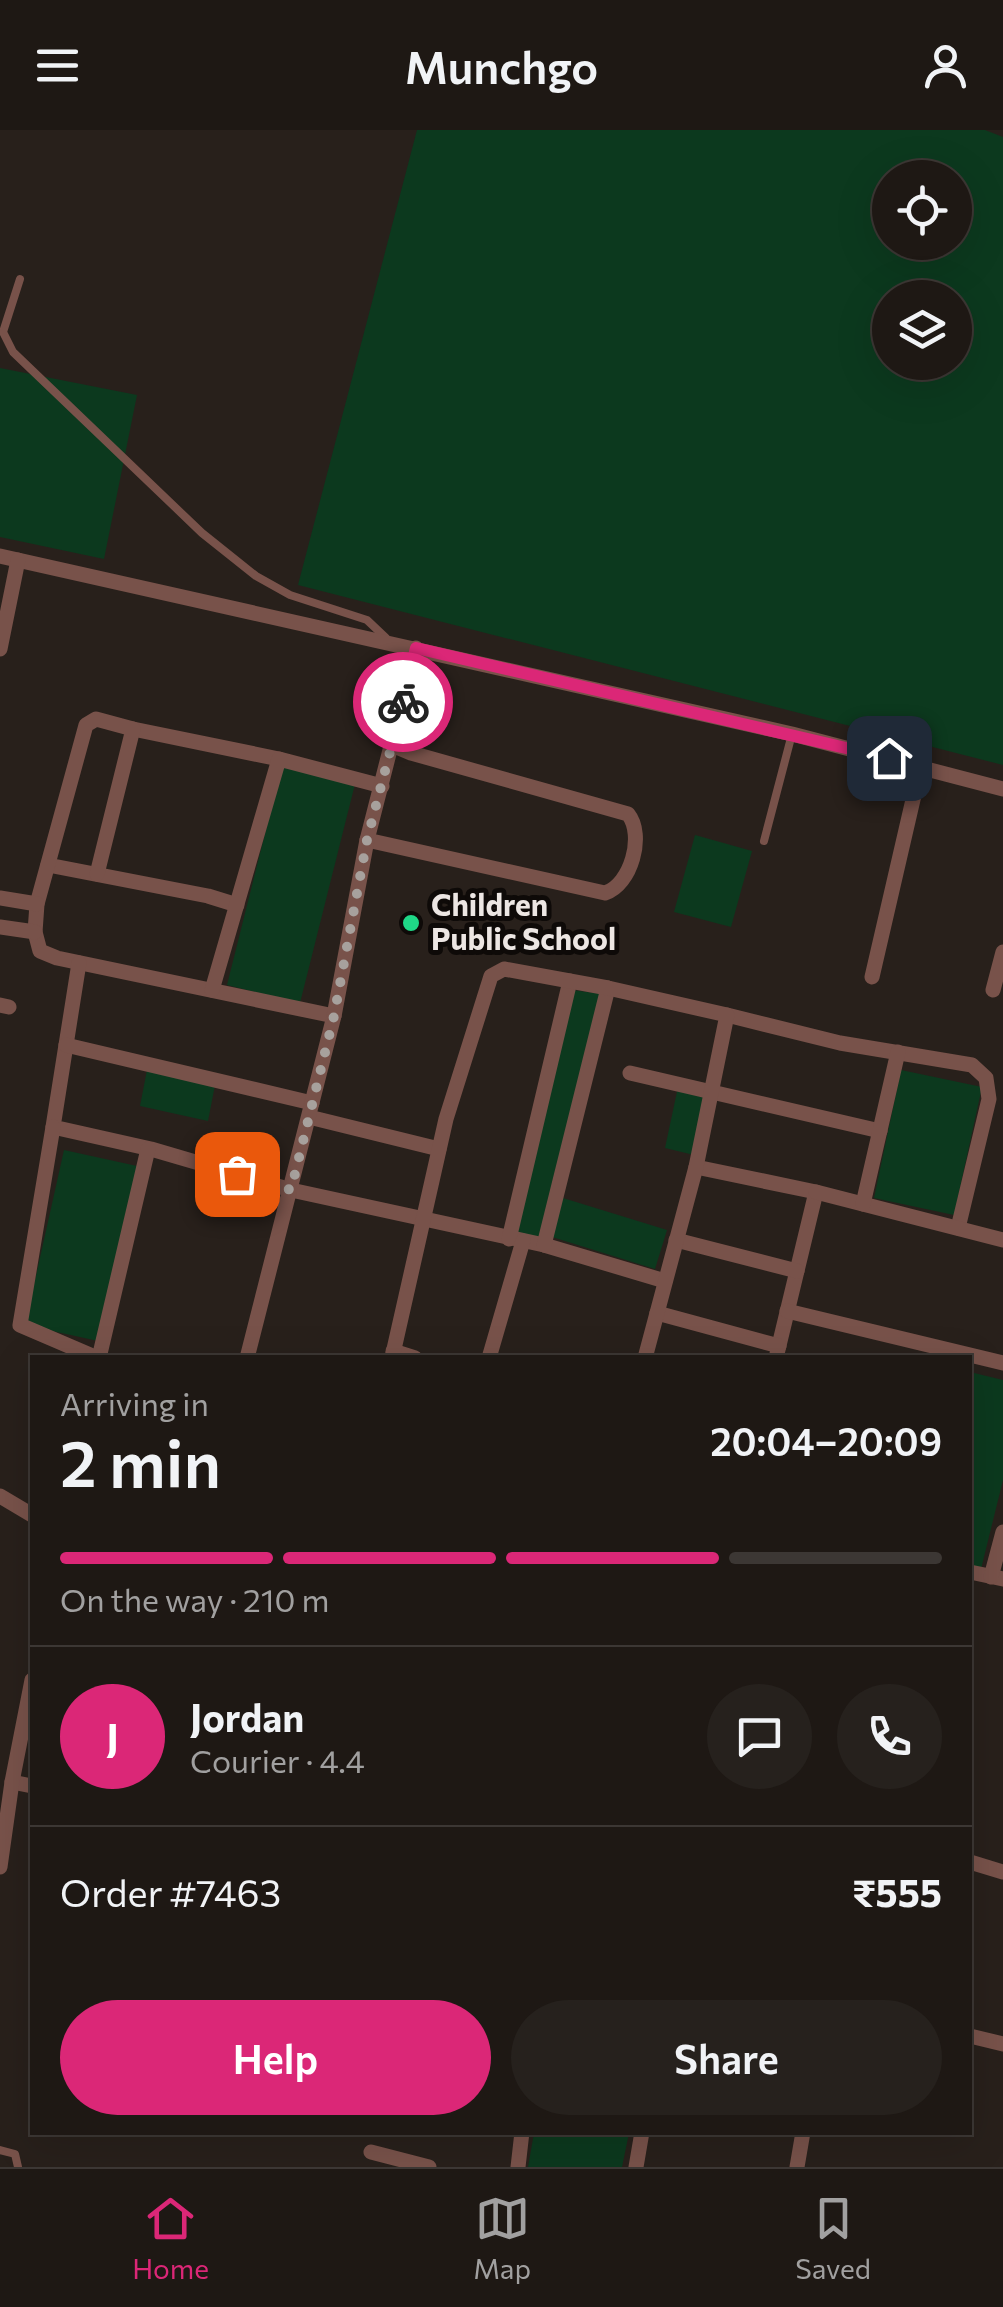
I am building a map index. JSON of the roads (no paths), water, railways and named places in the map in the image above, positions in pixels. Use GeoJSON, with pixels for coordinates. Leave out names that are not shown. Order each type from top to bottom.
{"type":"FeatureCollection","features":[{"type":"Feature","properties":{"kind":"street"},"geometry":{"type":"LineString","coordinates":[[0,556],[792,734],[1003,788]]}},
{"type":"Feature","properties":{"kind":"street"},"geometry":{"type":"LineString","coordinates":[[0,649],[18,560]]}},
{"type":"Feature","properties":{"kind":"street"},"geometry":{"type":"LineString","coordinates":[[249,1355],[334,1016],[367,840],[416,648]]}},
{"type":"Feature","properties":{"kind":"street"},"geometry":{"type":"LineString","coordinates":[[334,1016],[79,963],[40,951],[35,944],[38,904],[86,724],[96,719],[280,759],[382,786]]}},
{"type":"Feature","properties":{"kind":"street"},"geometry":{"type":"LineString","coordinates":[[97,874],[133,728]]}},
{"type":"Feature","properties":{"kind":"street"},"geometry":{"type":"LineString","coordinates":[[367,840],[605,893],[616,889],[625,879],[636,837],[636,823],[628,814],[410,753],[392,744]]}},
{"type":"Feature","properties":{"kind":"street"},"geometry":{"type":"LineString","coordinates":[[212,990],[280,759]]}},
{"type":"Feature","properties":{"kind":"street"},"geometry":{"type":"LineString","coordinates":[[872,977],[922,765]]}},
{"type":"Feature","properties":{"kind":"street"},"geometry":{"type":"LineString","coordinates":[[48,865],[237,905]]}},
{"type":"Feature","properties":{"kind":"street"},"geometry":{"type":"LineString","coordinates":[[0,898],[38,904]]}},
{"type":"Feature","properties":{"kind":"street"},"geometry":{"type":"LineString","coordinates":[[0,926],[35,932]]}},
{"type":"Feature","properties":{"kind":"street"},"geometry":{"type":"LineString","coordinates":[[994,990],[1003,952]]}},
{"type":"Feature","properties":{"kind":"street"},"geometry":{"type":"LineString","coordinates":[[79,963],[20,1325],[91,1355]]}},
{"type":"Feature","properties":{"kind":"street"},"geometry":{"type":"LineString","coordinates":[[392,1354],[439,1150],[491,976],[504,970],[728,1014],[840,1043],[972,1065],[986,1078],[989,1100],[958,1228]]}},
{"type":"Feature","properties":{"kind":"street"},"geometry":{"type":"LineString","coordinates":[[490,1355],[570,981]]}},
{"type":"Feature","properties":{"kind":"street"},"geometry":{"type":"LineString","coordinates":[[544,1245],[608,988]]}},
{"type":"Feature","properties":{"kind":"street"},"geometry":{"type":"LineString","coordinates":[[646,1355],[696,1167],[728,1014]]}},
{"type":"Feature","properties":{"kind":"street"},"geometry":{"type":"LineString","coordinates":[[66,1045],[311,1110],[439,1150]]}},
{"type":"Feature","properties":{"kind":"street"},"geometry":{"type":"LineString","coordinates":[[863,1204],[898,1052]]}},
{"type":"Feature","properties":{"kind":"street"},"geometry":{"type":"LineString","coordinates":[[630,1073],[880,1130]]}},
{"type":"Feature","properties":{"kind":"street"},"geometry":{"type":"LineString","coordinates":[[53,1127],[148,1148],[291,1190],[544,1245],[665,1280]]}},
{"type":"Feature","properties":{"kind":"street"},"geometry":{"type":"LineString","coordinates":[[99,1355],[148,1148]]}},
{"type":"Feature","properties":{"kind":"street"},"geometry":{"type":"LineString","coordinates":[[696,1167],[816,1192],[1003,1240]]}},
{"type":"Feature","properties":{"kind":"street"},"geometry":{"type":"LineString","coordinates":[[657,1312],[777,1352],[816,1192]]}},
{"type":"Feature","properties":{"kind":"street"},"geometry":{"type":"LineString","coordinates":[[676,1240],[797,1271]]}},
{"type":"Feature","properties":{"kind":"street"},"geometry":{"type":"LineString","coordinates":[[787,1311],[913,1350],[948,1355]]}},
{"type":"Feature","properties":{"kind":"street"},"geometry":{"type":"LineString","coordinates":[[972,1359],[1003,1363]]}},
{"type":"Feature","properties":{"kind":"street"},"geometry":{"type":"LineString","coordinates":[[0,1496],[30,1514]]}},
{"type":"Feature","properties":{"kind":"street"},"geometry":{"type":"LineString","coordinates":[[972,1572],[997,1578],[1003,1532]]}},
{"type":"Feature","properties":{"kind":"street"},"geometry":{"type":"LineString","coordinates":[[0,1867],[12,1782],[29,1720]]}},
{"type":"Feature","properties":{"kind":"street"},"geometry":{"type":"LineString","coordinates":[[12,1782],[30,1786]]}},
{"type":"Feature","properties":{"kind":"street"},"geometry":{"type":"LineString","coordinates":[[972,1863],[1003,1872]]}},
{"type":"Feature","properties":{"kind":"street"},"geometry":{"type":"LineString","coordinates":[[972,2036],[1003,2044]]}},
{"type":"Feature","properties":{"kind":"street"},"geometry":{"type":"LineString","coordinates":[[518,2167],[522,2135]]}},
{"type":"Feature","properties":{"kind":"street"},"geometry":{"type":"LineString","coordinates":[[636,2167],[641,2135]]}},
{"type":"Feature","properties":{"kind":"street"},"geometry":{"type":"LineString","coordinates":[[797,2167],[803,2135]]}},
{"type":"Feature","properties":{"kind":"street"},"geometry":{"type":"LineString","coordinates":[[371,2152],[429,2167]]}},
{"type":"Feature","properties":{"kind":"lane"},"geometry":{"type":"LineString","coordinates":[[20,279],[3,332],[13,352],[202,533],[256,576],[290,594],[367,620],[389,642]]}},
{"type":"Feature","properties":{"kind":"lane"},"geometry":{"type":"LineString","coordinates":[[764,841],[792,734]]}},
{"type":"Feature","properties":{"kind":"lane"},"geometry":{"type":"LineString","coordinates":[[0,2150],[15,2154],[18,2167]]}},
{"type":"Feature","properties":{"kind":"place","name":"Children Public School"},"geometry":{"type":"Point","coordinates":[411,923]}}]}
